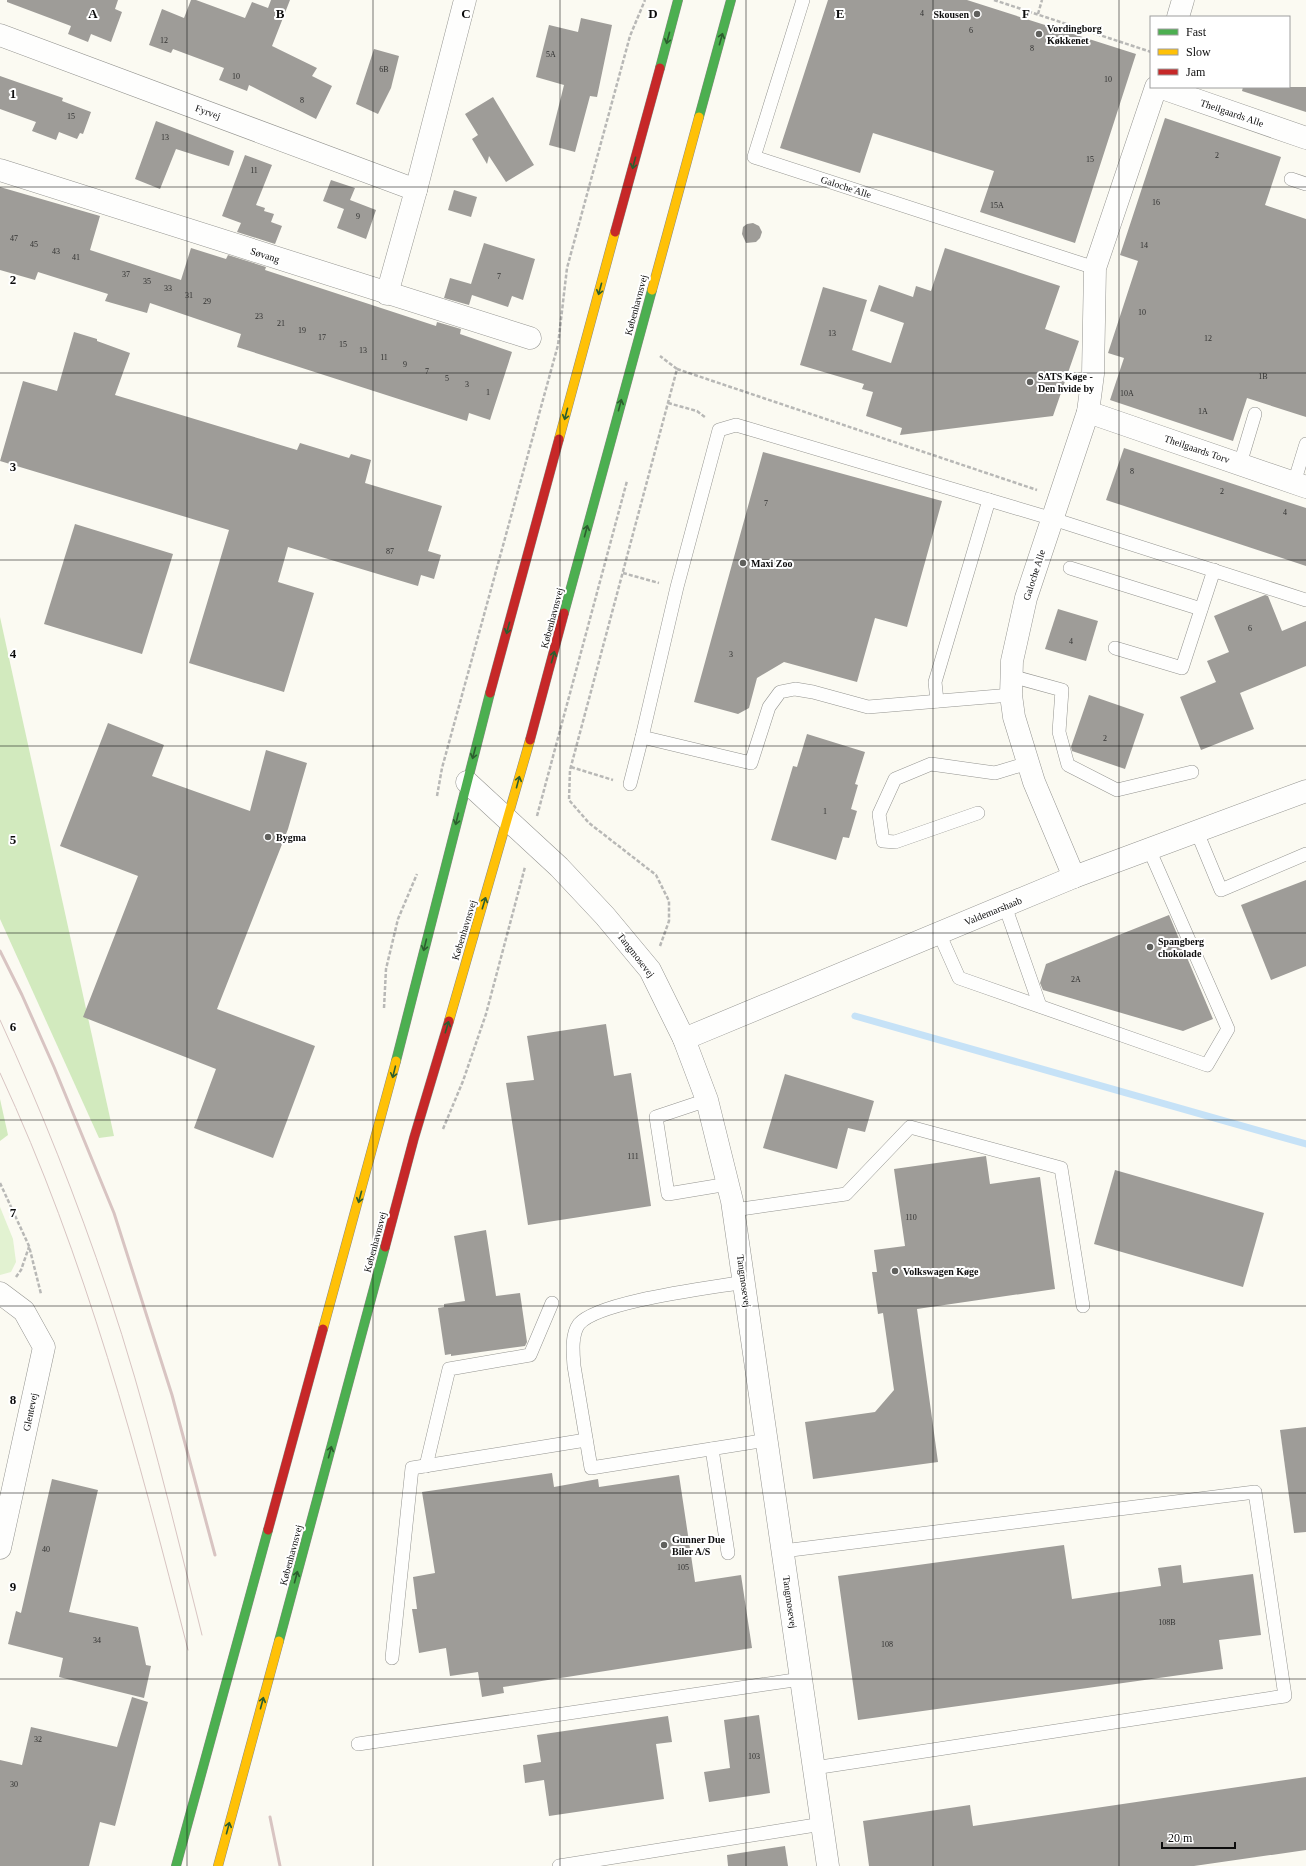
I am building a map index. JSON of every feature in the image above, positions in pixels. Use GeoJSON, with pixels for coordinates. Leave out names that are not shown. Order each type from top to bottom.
{"type":"FeatureCollection","features":[{"type":"Feature","properties":{"kind":"main road"},"geometry":{"type":"LineString","coordinates":[[176,1866],[390,1086],[466,782],[678,0]]}},
{"type":"Feature","properties":{"kind":"main road","name":"Københavnsvej"},"geometry":{"type":"LineString","coordinates":[[218,1866],[414,1138],[508,820],[731,0]]}},
{"type":"Feature","properties":{"kind":"street"},"geometry":{"type":"LineString","coordinates":[[387,294],[416,190],[465,0]]}},
{"type":"Feature","properties":{"kind":"street","name":"Fyrvej"},"geometry":{"type":"LineString","coordinates":[[0,35],[416,190]]}},
{"type":"Feature","properties":{"kind":"street","name":"Galoche Alle"},"geometry":{"type":"LineString","coordinates":[[1074,877],[1034,782],[1014,717],[1011,685],[1012,661],[1026,598],[1088,412],[1094,374],[1095,268],[1158,88]]}},
{"type":"Feature","properties":{"kind":"street","name":"Theilgaards Alle"},"geometry":{"type":"LineString","coordinates":[[1161,88],[1306,138]]}},
{"type":"Feature","properties":{"kind":"street","name":"Søvang"},"geometry":{"type":"LineString","coordinates":[[0,170],[387,294],[530,338]]}},
{"type":"Feature","properties":{"kind":"street","name":"Theilgaards Torv"},"geometry":{"type":"LineString","coordinates":[[1088,412],[1300,485]]}},
{"type":"Feature","properties":{"kind":"street","name":"Tangmosevej"},"geometry":{"type":"LineString","coordinates":[[466,782],[569,878],[605,916],[650,970],[684,1039],[707,1100],[734,1210],[828,1866]]}},
{"type":"Feature","properties":{"kind":"street","name":"Valdemarshaab"},"geometry":{"type":"LineString","coordinates":[[684,1039],[1074,877],[1306,791]]}},
{"type":"Feature","properties":{"kind":"street","name":"Glentevej"},"geometry":{"type":"LineString","coordinates":[[0,1548],[44,1347],[24,1311],[2,1294]]}},
{"type":"Feature","properties":{"kind":"lane","name":"Galoche Alle"},"geometry":{"type":"LineString","coordinates":[[803,0],[754,157],[1095,268]]}},
{"type":"Feature","properties":{"kind":"lane"},"geometry":{"type":"LineString","coordinates":[[1291,179],[1306,184]]}},
{"type":"Feature","properties":{"kind":"lane"},"geometry":{"type":"LineString","coordinates":[[1240,464],[1255,414]]}},
{"type":"Feature","properties":{"kind":"lane"},"geometry":{"type":"LineString","coordinates":[[630,784],[677,588],[719,430],[736,425],[1053,519],[1306,600]]}},
{"type":"Feature","properties":{"kind":"lane"},"geometry":{"type":"LineString","coordinates":[[1300,485],[1306,444]]}},
{"type":"Feature","properties":{"kind":"lane"},"geometry":{"type":"LineString","coordinates":[[937,701],[935,682],[989,500]]}},
{"type":"Feature","properties":{"kind":"lane"},"geometry":{"type":"LineString","coordinates":[[1070,568],[1201,609]]}},
{"type":"Feature","properties":{"kind":"lane"},"geometry":{"type":"LineString","coordinates":[[1115,648],[1182,668],[1214,570]]}},
{"type":"Feature","properties":{"kind":"lane"},"geometry":{"type":"LineString","coordinates":[[642,737],[751,763],[768,707],[780,692],[795,689],[813,692],[868,707],[937,701],[1011,685],[1062,690],[1059,732],[1068,765],[1117,790],[1192,772]]}},
{"type":"Feature","properties":{"kind":"lane"},"geometry":{"type":"LineString","coordinates":[[978,813],[895,842],[883,841],[880,814],[895,779],[931,764],[994,773],[1028,763]]}},
{"type":"Feature","properties":{"kind":"lane"},"geometry":{"type":"LineString","coordinates":[[1197,832],[1221,890],[1306,854]]}},
{"type":"Feature","properties":{"kind":"lane"},"geometry":{"type":"LineString","coordinates":[[939,933],[959,978],[1207,1065],[1228,1029],[1149,850]]}},
{"type":"Feature","properties":{"kind":"lane"},"geometry":{"type":"LineString","coordinates":[[1005,906],[1040,1006]]}},
{"type":"Feature","properties":{"kind":"lane"},"geometry":{"type":"LineString","coordinates":[[707,1100],[656,1117],[668,1194],[728,1184]]}},
{"type":"Feature","properties":{"kind":"lane"},"geometry":{"type":"LineString","coordinates":[[734,1210],[846,1194],[910,1127],[1061,1168],[1083,1306]]}},
{"type":"Feature","properties":{"kind":"lane"},"geometry":{"type":"LineString","coordinates":[[744,1282],[624,1303],[589,1316],[579,1325],[574,1335],[573,1349],[590,1468],[767,1440]]}},
{"type":"Feature","properties":{"kind":"lane"},"geometry":{"type":"LineString","coordinates":[[426,1466],[449,1370],[530,1355],[552,1303]]}},
{"type":"Feature","properties":{"kind":"lane"},"geometry":{"type":"LineString","coordinates":[[392,1658],[412,1468],[586,1440]]}},
{"type":"Feature","properties":{"kind":"lane"},"geometry":{"type":"LineString","coordinates":[[712,1449],[728,1554]]}},
{"type":"Feature","properties":{"kind":"lane"},"geometry":{"type":"LineString","coordinates":[[783,1551],[1255,1492],[1284,1688],[1285,1696],[814,1768]]}},
{"type":"Feature","properties":{"kind":"lane"},"geometry":{"type":"LineString","coordinates":[[358,1744],[801,1679]]}},
{"type":"Feature","properties":{"kind":"lane"},"geometry":{"type":"LineString","coordinates":[[559,1866],[822,1824]]}},
{"type":"Feature","properties":{"kind":"path"},"geometry":{"type":"LineString","coordinates":[[435,803],[442,768],[558,345],[567,268],[630,36],[645,0]]}},
{"type":"Feature","properties":{"kind":"path"},"geometry":{"type":"LineString","coordinates":[[994,0],[1150,52]]}},
{"type":"Feature","properties":{"kind":"path"},"geometry":{"type":"LineString","coordinates":[[1038,14],[1042,0]]}},
{"type":"Feature","properties":{"kind":"path"},"geometry":{"type":"LineString","coordinates":[[530,338],[582,351]]}},
{"type":"Feature","properties":{"kind":"path"},"geometry":{"type":"LineString","coordinates":[[660,356],[677,369],[1060,498]]}},
{"type":"Feature","properties":{"kind":"path"},"geometry":{"type":"LineString","coordinates":[[650,970],[669,921],[669,901],[656,875],[589,823],[569,800],[571,767],[677,369]]}},
{"type":"Feature","properties":{"kind":"path"},"geometry":{"type":"LineString","coordinates":[[668,404],[697,411],[722,429]]}},
{"type":"Feature","properties":{"kind":"path"},"geometry":{"type":"LineString","coordinates":[[623,573],[677,588]]}},
{"type":"Feature","properties":{"kind":"path"},"geometry":{"type":"LineString","coordinates":[[571,767],[630,784]]}},
{"type":"Feature","properties":{"kind":"path"},"geometry":{"type":"LineString","coordinates":[[383,1015],[386,969],[398,919],[419,871]]}},
{"type":"Feature","properties":{"kind":"path"},"geometry":{"type":"LineString","coordinates":[[0,1183],[29,1246],[41,1296]]}},
{"type":"Feature","properties":{"kind":"path"},"geometry":{"type":"LineString","coordinates":[[2,1294],[20,1270],[29,1246]]}},
{"type":"Feature","properties":{"kind":"green space"},"geometry":{"type":"Polygon","coordinates":[[[0,617],[114,1136],[99,1138],[0,919],[0,617]]]}},
{"type":"Feature","properties":{"kind":"green space"},"geometry":{"type":"Polygon","coordinates":[[[0,1099],[8,1135],[0,1141],[0,1099]]]}},
{"type":"Feature","properties":{"kind":"green space"},"geometry":{"type":"Polygon","coordinates":[[[0,1207],[13,1239],[16,1262],[11,1272],[0,1275],[0,1207]]]}},
{"type":"Feature","properties":{"kind":"building"},"geometry":{"type":"Polygon","coordinates":[[[7,0],[118,0],[115,9],[122,12],[111,42],[91,34],[88,42],[68,34],[71,26],[7,2],[7,0]]]}},
{"type":"Feature","properties":{"kind":"building"},"geometry":{"type":"Polygon","coordinates":[[[191,0],[196,0],[245,18],[252,2],[268,8],[271,0],[290,0],[272,46],[317,68],[312,76],[332,86],[316,119],[249,85],[247,91],[219,80],[224,68],[173,49],[171,53],[149,45],[162,9],[184,18],[191,0]]]}},
{"type":"Feature","properties":{"kind":"building"},"geometry":{"type":"Polygon","coordinates":[[[828,0],[967,0],[1136,54],[1075,243],[980,212],[994,171],[873,133],[860,173],[780,148],[828,0]]]}},
{"type":"Feature","properties":{"kind":"building"},"geometry":{"type":"Polygon","coordinates":[[[581,18],[612,25],[597,97],[590,96],[575,152],[549,145],[564,85],[536,77],[549,25],[578,32],[581,18]]]}},
{"type":"Feature","properties":{"kind":"building"},"geometry":{"type":"Polygon","coordinates":[[[374,49],[399,56],[391,88],[378,114],[356,104],[374,49]]]}},
{"type":"Feature","properties":{"kind":"building"},"geometry":{"type":"Polygon","coordinates":[[[0,76],[63,98],[62,101],[91,112],[83,134],[80,133],[77,139],[59,132],[56,140],[32,131],[36,122],[0,109],[0,76]]]}},
{"type":"Feature","properties":{"kind":"building"},"geometry":{"type":"Polygon","coordinates":[[[1306,87],[1306,112],[1242,91],[1243,88],[1306,87]]]}},
{"type":"Feature","properties":{"kind":"building"},"geometry":{"type":"Polygon","coordinates":[[[493,97],[534,165],[506,182],[489,156],[487,164],[472,139],[478,135],[465,114],[493,97]]]}},
{"type":"Feature","properties":{"kind":"building"},"geometry":{"type":"Polygon","coordinates":[[[1165,118],[1281,157],[1265,205],[1306,219],[1306,417],[1247,398],[1233,441],[1110,400],[1124,358],[1108,353],[1138,261],[1120,255],[1165,118]]]}},
{"type":"Feature","properties":{"kind":"building"},"geometry":{"type":"Polygon","coordinates":[[[156,121],[234,151],[229,166],[176,149],[160,189],[135,179],[156,121]]]}},
{"type":"Feature","properties":{"kind":"building"},"geometry":{"type":"Polygon","coordinates":[[[245,155],[272,165],[256,205],[265,208],[264,211],[274,214],[271,222],[282,226],[275,244],[237,232],[241,223],[222,216],[245,155]]]}},
{"type":"Feature","properties":{"kind":"building"},"geometry":{"type":"Polygon","coordinates":[[[331,180],[355,188],[350,200],[376,210],[366,239],[337,228],[344,209],[323,201],[331,180]]]}},
{"type":"Feature","properties":{"kind":"building"},"geometry":{"type":"Polygon","coordinates":[[[0,187],[100,216],[90,250],[181,280],[191,248],[226,259],[228,255],[266,267],[265,270],[436,326],[437,322],[461,329],[460,334],[512,352],[490,420],[469,413],[467,421],[237,347],[241,334],[150,303],[147,313],[105,301],[108,294],[38,272],[35,280],[0,270],[0,187]]]}},
{"type":"Feature","properties":{"kind":"building"},"geometry":{"type":"Polygon","coordinates":[[[454,190],[477,197],[471,217],[448,210],[454,190]]]}},
{"type":"Feature","properties":{"kind":"building"},"geometry":{"type":"Polygon","coordinates":[[[753,223],[759,226],[762,232],[760,238],[756,242],[746,243],[742,234],[743,227],[747,224],[753,223]]]}},
{"type":"Feature","properties":{"kind":"building"},"geometry":{"type":"Polygon","coordinates":[[[484,243],[535,259],[523,300],[512,296],[508,307],[472,295],[469,305],[444,298],[450,278],[471,284],[484,243]]]}},
{"type":"Feature","properties":{"kind":"building"},"geometry":{"type":"Polygon","coordinates":[[[945,248],[1060,286],[1045,329],[1079,341],[1053,416],[900,435],[902,428],[866,416],[873,392],[862,389],[864,384],[800,365],[823,287],[867,300],[852,350],[891,363],[904,323],[870,311],[879,285],[913,297],[916,286],[931,291],[945,248]]]}},
{"type":"Feature","properties":{"kind":"building"},"geometry":{"type":"Polygon","coordinates":[[[74,332],[97,339],[97,341],[130,353],[115,395],[297,450],[300,443],[349,458],[351,454],[371,460],[365,483],[442,506],[428,551],[441,555],[434,579],[421,575],[418,586],[288,547],[278,582],[314,593],[284,692],[189,663],[229,530],[0,461],[23,381],[57,391],[74,332]]]}},
{"type":"Feature","properties":{"kind":"building"},"geometry":{"type":"Polygon","coordinates":[[[1124,448],[1306,508],[1306,566],[1106,500],[1124,448]]]}},
{"type":"Feature","properties":{"kind":"building"},"geometry":{"type":"Polygon","coordinates":[[[763,452],[942,501],[907,627],[875,618],[857,682],[784,662],[757,678],[749,708],[738,714],[694,702],[763,452]]]}},
{"type":"Feature","properties":{"kind":"building"},"geometry":{"type":"Polygon","coordinates":[[[75,524],[173,554],[142,654],[44,624],[75,524]]]}},
{"type":"Feature","properties":{"kind":"building"},"geometry":{"type":"Polygon","coordinates":[[[1265,595],[1268,596],[1282,631],[1306,621],[1306,666],[1240,693],[1254,729],[1201,750],[1180,697],[1216,682],[1207,661],[1229,652],[1214,616],[1265,595]]]}},
{"type":"Feature","properties":{"kind":"building"},"geometry":{"type":"Polygon","coordinates":[[[1058,609],[1098,621],[1086,661],[1045,649],[1058,609]]]}},
{"type":"Feature","properties":{"kind":"building"},"geometry":{"type":"Polygon","coordinates":[[[1089,695],[1144,714],[1125,769],[1072,751],[1071,747],[1089,695]]]}},
{"type":"Feature","properties":{"kind":"building"},"geometry":{"type":"Polygon","coordinates":[[[108,723],[164,745],[152,776],[250,811],[266,750],[307,763],[288,829],[217,1009],[315,1046],[273,1158],[194,1128],[216,1069],[83,1017],[138,876],[60,846],[108,723]]]}},
{"type":"Feature","properties":{"kind":"building"},"geometry":{"type":"Polygon","coordinates":[[[807,734],[865,752],[855,784],[858,785],[851,809],[857,811],[849,838],[843,837],[836,860],[771,840],[793,766],[797,767],[807,734]]]}},
{"type":"Feature","properties":{"kind":"building"},"geometry":{"type":"Polygon","coordinates":[[[1306,880],[1306,966],[1271,980],[1241,905],[1306,880]]]}},
{"type":"Feature","properties":{"kind":"building"},"geometry":{"type":"Polygon","coordinates":[[[1169,915],[1213,1019],[1183,1031],[1043,990],[1040,983],[1046,964],[1169,915]]]}},
{"type":"Feature","properties":{"kind":"building"},"geometry":{"type":"Polygon","coordinates":[[[606,1024],[614,1076],[631,1073],[651,1206],[528,1225],[506,1083],[534,1080],[527,1036],[606,1024]]]}},
{"type":"Feature","properties":{"kind":"building"},"geometry":{"type":"Polygon","coordinates":[[[785,1074],[874,1101],[865,1132],[848,1128],[837,1169],[763,1148],[785,1074]]]}},
{"type":"Feature","properties":{"kind":"building"},"geometry":{"type":"Polygon","coordinates":[[[986,1156],[990,1184],[1040,1177],[1055,1289],[917,1309],[938,1462],[813,1479],[805,1422],[875,1412],[894,1390],[883,1313],[878,1314],[872,1272],[877,1272],[874,1250],[905,1246],[894,1169],[986,1156]]]}},
{"type":"Feature","properties":{"kind":"building"},"geometry":{"type":"Polygon","coordinates":[[[1115,1170],[1264,1213],[1243,1287],[1094,1244],[1115,1170]]]}},
{"type":"Feature","properties":{"kind":"building"},"geometry":{"type":"Polygon","coordinates":[[[486,1230],[496,1296],[520,1293],[527,1342],[525,1346],[451,1356],[451,1354],[445,1355],[438,1308],[444,1307],[444,1304],[465,1301],[454,1236],[486,1230]]]}},
{"type":"Feature","properties":{"kind":"building"},"geometry":{"type":"Polygon","coordinates":[[[1306,1427],[1306,1532],[1294,1533],[1280,1430],[1306,1427]]]}},
{"type":"Feature","properties":{"kind":"building"},"geometry":{"type":"Polygon","coordinates":[[[552,1473],[554,1487],[598,1479],[599,1487],[679,1475],[695,1582],[741,1575],[752,1648],[503,1687],[504,1693],[482,1697],[478,1672],[450,1676],[446,1648],[419,1653],[412,1609],[417,1609],[413,1577],[435,1573],[422,1492],[552,1473]]]}},
{"type":"Feature","properties":{"kind":"building"},"geometry":{"type":"Polygon","coordinates":[[[52,1479],[98,1490],[69,1612],[138,1627],[146,1665],[151,1666],[144,1698],[59,1677],[63,1658],[8,1644],[16,1611],[21,1613],[52,1479]]]}},
{"type":"Feature","properties":{"kind":"building"},"geometry":{"type":"Polygon","coordinates":[[[1064,1545],[1072,1599],[1161,1586],[1158,1568],[1181,1565],[1183,1583],[1253,1574],[1261,1635],[1219,1640],[1223,1669],[858,1720],[838,1576],[1064,1545]]]}},
{"type":"Feature","properties":{"kind":"building"},"geometry":{"type":"Polygon","coordinates":[[[132,1697],[148,1702],[115,1826],[100,1822],[89,1866],[0,1866],[0,1760],[22,1765],[31,1727],[117,1747],[132,1697]]]}},
{"type":"Feature","properties":{"kind":"building"},"geometry":{"type":"Polygon","coordinates":[[[759,1715],[770,1793],[709,1802],[704,1772],[730,1768],[724,1720],[759,1715]]]}},
{"type":"Feature","properties":{"kind":"building"},"geometry":{"type":"Polygon","coordinates":[[[668,1716],[672,1742],[656,1744],[664,1799],[549,1816],[544,1780],[525,1783],[523,1765],[541,1762],[537,1735],[668,1716]]]}},
{"type":"Feature","properties":{"kind":"building"},"geometry":{"type":"Polygon","coordinates":[[[1306,1777],[1306,1850],[1194,1866],[869,1866],[863,1821],[970,1805],[973,1826],[1306,1777]]]}},
{"type":"Feature","properties":{"kind":"building"},"geometry":{"type":"Polygon","coordinates":[[[785,1846],[788,1866],[728,1866],[727,1855],[785,1846]]]}},
{"type":"Feature","properties":{"kind":"waterway"},"geometry":{"type":"LineString","coordinates":[[855,1016],[1306,1144]]}},
{"type":"Feature","properties":{"kind":"tram line"},"geometry":{"type":"LineString","coordinates":[[0,1020],[58,1155],[84,1223],[122,1334],[170,1506],[202,1635]]}},
{"type":"Feature","properties":{"kind":"tram line"},"geometry":{"type":"LineString","coordinates":[[0,1073],[31,1143],[59,1214],[108,1357],[150,1503],[188,1650]]}},
{"type":"Feature","properties":{"kind":"railway"},"geometry":{"type":"LineString","coordinates":[[0,951],[22,995],[54,1067],[114,1213],[172,1395],[215,1555]]}},
{"type":"Feature","properties":{"kind":"railway"},"geometry":{"type":"LineString","coordinates":[[270,1817],[280,1866]]}},
{"type":"Feature","properties":{"kind":"traffic: fast"},"geometry":{"type":"LineString","coordinates":[[660,68],[678,0]]}},
{"type":"Feature","properties":{"kind":"traffic: fast"},"geometry":{"type":"LineString","coordinates":[[699,117],[731,0]]}},
{"type":"Feature","properties":{"kind":"traffic: fast"},"geometry":{"type":"LineString","coordinates":[[564,613],[652,290]]}},
{"type":"Feature","properties":{"kind":"traffic: fast"},"geometry":{"type":"LineString","coordinates":[[396,1061],[490,693]]}},
{"type":"Feature","properties":{"kind":"traffic: fast"},"geometry":{"type":"LineString","coordinates":[[279,1641],[385,1247]]}},
{"type":"Feature","properties":{"kind":"traffic: fast"},"geometry":{"type":"LineString","coordinates":[[176,1866],[268,1530]]}},
{"type":"Feature","properties":{"kind":"traffic: slow"},"geometry":{"type":"LineString","coordinates":[[652,290],[699,117]]}},
{"type":"Feature","properties":{"kind":"traffic: slow"},"geometry":{"type":"LineString","coordinates":[[559,439],[615,232]]}},
{"type":"Feature","properties":{"kind":"traffic: slow"},"geometry":{"type":"LineString","coordinates":[[449,1021],[530,740]]}},
{"type":"Feature","properties":{"kind":"traffic: slow"},"geometry":{"type":"LineString","coordinates":[[323,1329],[396,1061]]}},
{"type":"Feature","properties":{"kind":"traffic: slow"},"geometry":{"type":"LineString","coordinates":[[218,1866],[279,1641]]}},
{"type":"Feature","properties":{"kind":"traffic: jam"},"geometry":{"type":"LineString","coordinates":[[615,232],[660,68]]}},
{"type":"Feature","properties":{"kind":"traffic: jam"},"geometry":{"type":"LineString","coordinates":[[490,693],[559,439]]}},
{"type":"Feature","properties":{"kind":"traffic: jam"},"geometry":{"type":"LineString","coordinates":[[530,740],[564,613]]}},
{"type":"Feature","properties":{"kind":"traffic: jam"},"geometry":{"type":"LineString","coordinates":[[385,1247],[414,1138],[449,1021]]}},
{"type":"Feature","properties":{"kind":"traffic: jam"},"geometry":{"type":"LineString","coordinates":[[268,1530],[323,1329]]}},
{"type":"Feature","properties":{"kind":"place","name":"Skousen"},"geometry":{"type":"Point","coordinates":[977,14]}},
{"type":"Feature","properties":{"kind":"place","name":"Vordingborg Køkkenet"},"geometry":{"type":"Point","coordinates":[1039,34]}},
{"type":"Feature","properties":{"kind":"place","name":"SATS Køge - Den hvide by"},"geometry":{"type":"Point","coordinates":[1030,382]}},
{"type":"Feature","properties":{"kind":"place","name":"Maxi Zoo"},"geometry":{"type":"Point","coordinates":[743,563]}},
{"type":"Feature","properties":{"kind":"place","name":"Bygma"},"geometry":{"type":"Point","coordinates":[268,837]}},
{"type":"Feature","properties":{"kind":"place","name":"Spangberg chokolade"},"geometry":{"type":"Point","coordinates":[1150,947]}},
{"type":"Feature","properties":{"kind":"place","name":"Volkswagen Køge"},"geometry":{"type":"Point","coordinates":[895,1271]}},
{"type":"Feature","properties":{"kind":"place","name":"Gunner Due Biler A/S"},"geometry":{"type":"Point","coordinates":[664,1545]}}]}
